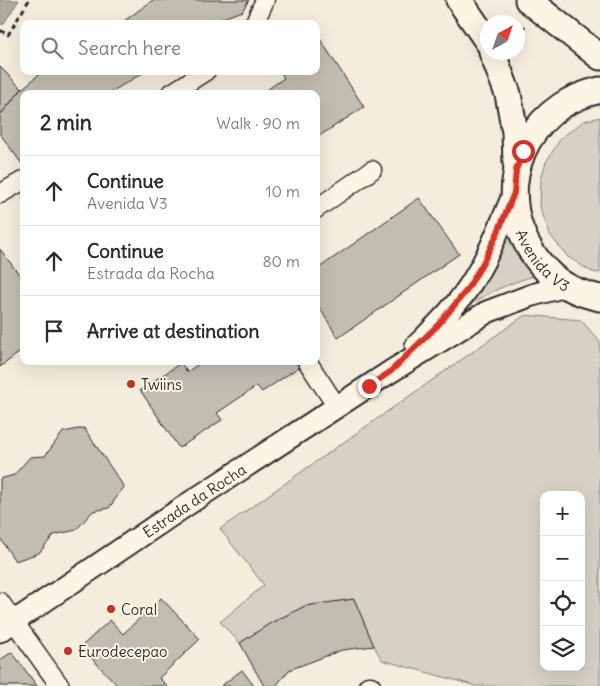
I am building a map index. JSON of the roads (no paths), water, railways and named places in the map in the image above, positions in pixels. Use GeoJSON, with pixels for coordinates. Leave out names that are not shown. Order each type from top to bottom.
{"type":"FeatureCollection","features":[{"type":"Feature","properties":{"kind":"main road"},"geometry":{"type":"LineString","coordinates":[[459,0],[480,30]]}},
{"type":"Feature","properties":{"kind":"main road"},"geometry":{"type":"LineString","coordinates":[[528,0],[600,57]]}},
{"type":"Feature","properties":{"kind":"main road"},"geometry":{"type":"LineString","coordinates":[[495,60],[508,94],[515,132],[515,182]]}},
{"type":"Feature","properties":{"kind":"main road","name":"Avenida V3"},"geometry":{"type":"LineString","coordinates":[[588,297],[548,272],[533,255],[522,236],[516,215],[515,182],[523,151],[533,133],[546,118],[562,105],[580,96],[600,90]]}},
{"type":"Feature","properties":{"kind":"street"},"geometry":{"type":"LineString","coordinates":[[256,20],[265,0]]}},
{"type":"Feature","properties":{"kind":"street"},"geometry":{"type":"LineString","coordinates":[[176,90],[200,75]]}},
{"type":"Feature","properties":{"kind":"street"},"geometry":{"type":"LineString","coordinates":[[320,206],[372,170]]}},
{"type":"Feature","properties":{"kind":"street"},"geometry":{"type":"LineString","coordinates":[[0,194],[20,182]]}},
{"type":"Feature","properties":{"kind":"street","name":"Estrada da Rocha"},"geometry":{"type":"LineString","coordinates":[[390,372],[438,325],[466,291],[498,232],[515,182]]}},
{"type":"Feature","properties":{"kind":"street","name":"Estrada da Rocha"},"geometry":{"type":"LineString","coordinates":[[7,627],[191,502],[390,372],[487,312],[532,295],[588,297]]}},
{"type":"Feature","properties":{"kind":"street"},"geometry":{"type":"LineString","coordinates":[[310,365],[337,407]]}},
{"type":"Feature","properties":{"kind":"street"},"geometry":{"type":"LineString","coordinates":[[0,602],[7,627],[60,686]]}},
{"type":"Feature","properties":{"kind":"place","name":"Twiins"},"geometry":{"type":"Point","coordinates":[131,384]}},
{"type":"Feature","properties":{"kind":"place","name":"Coral"},"geometry":{"type":"Point","coordinates":[111,609]}},
{"type":"Feature","properties":{"kind":"place","name":"Eurodecepao"},"geometry":{"type":"Point","coordinates":[68,651]}}]}
